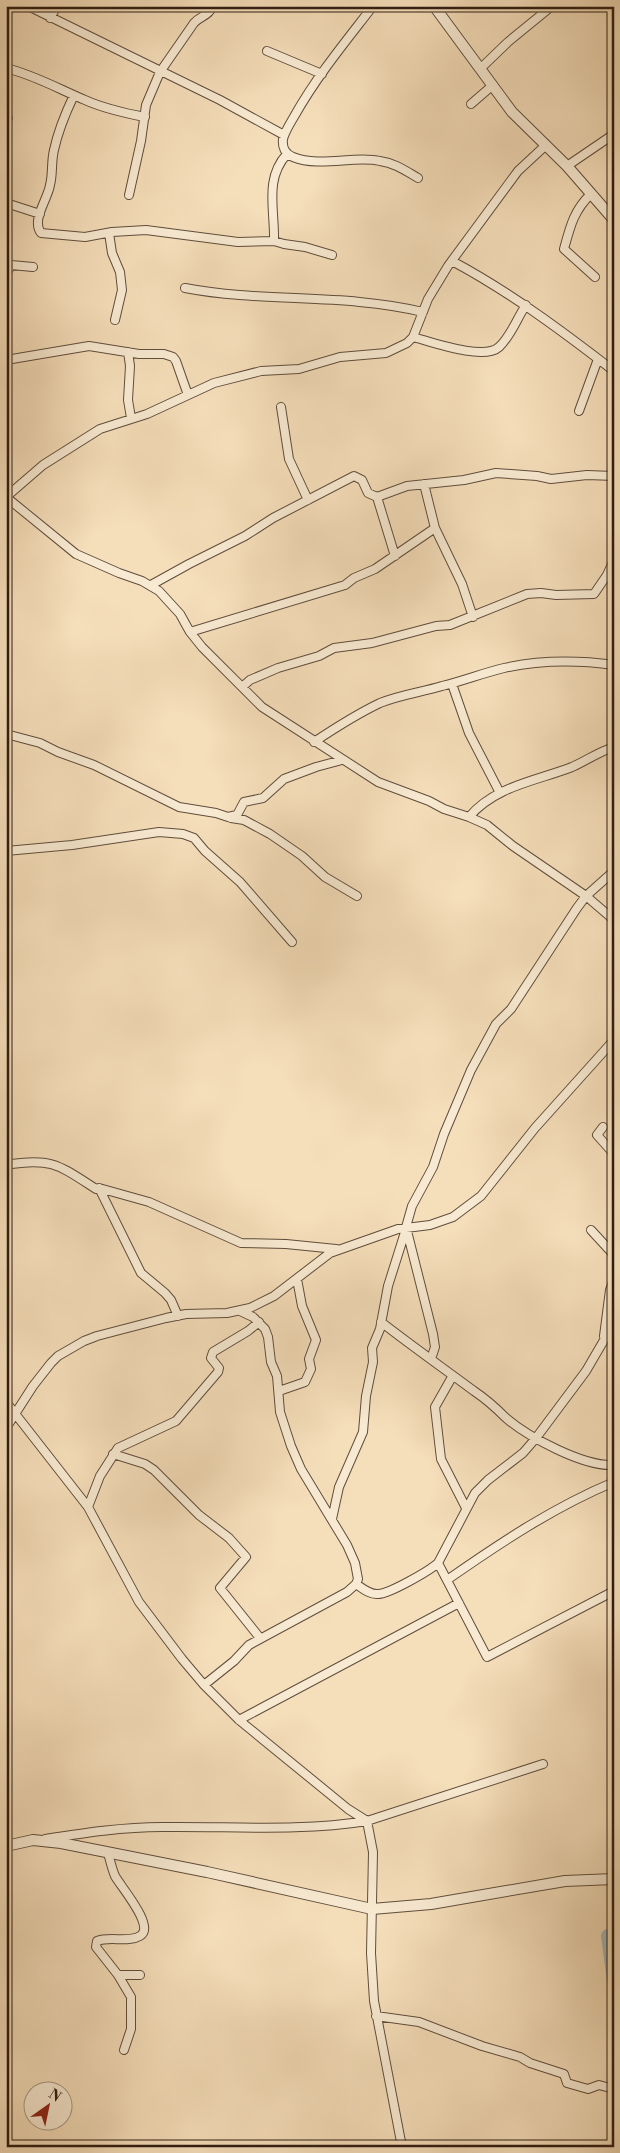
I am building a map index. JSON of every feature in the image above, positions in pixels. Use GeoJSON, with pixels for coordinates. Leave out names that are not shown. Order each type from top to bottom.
{"type":"FeatureCollection","features":[{"type":"Feature","properties":{"kind":"street"},"geometry":{"type":"LineString","coordinates":[[28,6],[113,46],[284,135]]}},
{"type":"Feature","properties":{"kind":"street"},"geometry":{"type":"LineString","coordinates":[[50,18],[58,6]]}},
{"type":"Feature","properties":{"kind":"street"},"geometry":{"type":"LineString","coordinates":[[129,195],[146,104],[160,72],[198,18],[207,15],[213,6]]}},
{"type":"Feature","properties":{"kind":"street"},"geometry":{"type":"LineString","coordinates":[[374,6],[338,50],[301,104],[284,135],[283,148],[287,154],[294,158],[309,160],[379,160],[401,168],[418,178]]}},
{"type":"Feature","properties":{"kind":"street"},"geometry":{"type":"LineString","coordinates":[[434,6],[512,112],[566,166],[614,220]]}},
{"type":"Feature","properties":{"kind":"street"},"geometry":{"type":"LineString","coordinates":[[481,68],[508,42],[552,6]]}},
{"type":"Feature","properties":{"kind":"street"},"geometry":{"type":"LineString","coordinates":[[267,50],[322,74]]}},
{"type":"Feature","properties":{"kind":"street"},"geometry":{"type":"LineString","coordinates":[[6,68],[26,74],[116,112],[145,117]]}},
{"type":"Feature","properties":{"kind":"street"},"geometry":{"type":"LineString","coordinates":[[471,104],[493,85]]}},
{"type":"Feature","properties":{"kind":"street"},"geometry":{"type":"LineString","coordinates":[[74,95],[64,116],[54,150],[50,186],[40,214],[38,227],[45,235],[85,237],[146,230],[238,242],[274,241],[332,255]]}},
{"type":"Feature","properties":{"kind":"street"},"geometry":{"type":"LineString","coordinates":[[566,166],[614,134]]}},
{"type":"Feature","properties":{"kind":"street"},"geometry":{"type":"LineString","coordinates":[[546,145],[518,171],[452,261],[428,299],[413,337],[407,343],[386,353],[340,357],[299,368],[261,371],[223,380],[147,414],[100,429],[43,465],[6,497],[76,554],[151,585],[180,614],[190,632],[215,662],[262,707],[378,782],[487,825],[513,846],[586,896],[614,920]]}},
{"type":"Feature","properties":{"kind":"street"},"geometry":{"type":"LineString","coordinates":[[274,241],[272,188],[276,170],[287,154]]}},
{"type":"Feature","properties":{"kind":"street"},"geometry":{"type":"LineString","coordinates":[[591,194],[582,203],[571,220],[564,249],[595,277]]}},
{"type":"Feature","properties":{"kind":"street"},"geometry":{"type":"LineString","coordinates":[[6,203],[40,214]]}},
{"type":"Feature","properties":{"kind":"street"},"geometry":{"type":"LineString","coordinates":[[109,233],[112,253],[120,272],[121,281],[116,320]]}},
{"type":"Feature","properties":{"kind":"street"},"geometry":{"type":"LineString","coordinates":[[452,261],[496,285],[526,305],[614,371]]}},
{"type":"Feature","properties":{"kind":"street"},"geometry":{"type":"LineString","coordinates":[[6,274],[11,265],[33,268]]}},
{"type":"Feature","properties":{"kind":"street"},"geometry":{"type":"LineString","coordinates":[[185,288],[250,296],[392,305],[423,312]]}},
{"type":"Feature","properties":{"kind":"street"},"geometry":{"type":"LineString","coordinates":[[413,337],[462,349],[490,352],[500,346],[526,305]]}},
{"type":"Feature","properties":{"kind":"street"},"geometry":{"type":"LineString","coordinates":[[6,360],[89,346],[140,354],[164,354],[173,357],[176,361],[188,395]]}},
{"type":"Feature","properties":{"kind":"street"},"geometry":{"type":"LineString","coordinates":[[128,352],[130,366],[128,400],[131,418]]}},
{"type":"Feature","properties":{"kind":"street"},"geometry":{"type":"LineString","coordinates":[[580,411],[587,396],[598,359]]}},
{"type":"Feature","properties":{"kind":"street"},"geometry":{"type":"LineString","coordinates":[[280,407],[289,459],[308,500]]}},
{"type":"Feature","properties":{"kind":"street"},"geometry":{"type":"LineString","coordinates":[[151,585],[246,536],[273,518],[354,476],[362,480],[368,493],[377,497],[407,486],[464,480],[496,473],[551,479],[587,475],[614,476]]}},
{"type":"Feature","properties":{"kind":"street"},"geometry":{"type":"LineString","coordinates":[[424,484],[435,528],[462,584],[473,617]]}},
{"type":"Feature","properties":{"kind":"street"},"geometry":{"type":"LineString","coordinates":[[377,497],[395,556]]}},
{"type":"Feature","properties":{"kind":"street"},"geometry":{"type":"LineString","coordinates":[[190,632],[331,591],[375,569],[435,528]]}},
{"type":"Feature","properties":{"kind":"street"},"geometry":{"type":"LineString","coordinates":[[242,687],[250,680],[278,668],[319,656],[334,648],[372,643],[436,626],[450,625],[527,594],[594,594],[607,575],[614,560]]}},
{"type":"Feature","properties":{"kind":"street"},"geometry":{"type":"LineString","coordinates":[[314,742],[343,723],[392,698],[452,684],[474,676],[522,665],[584,661],[614,665]]}},
{"type":"Feature","properties":{"kind":"street"},"geometry":{"type":"LineString","coordinates":[[452,684],[473,742],[500,793]]}},
{"type":"Feature","properties":{"kind":"street"},"geometry":{"type":"LineString","coordinates":[[6,734],[40,743],[58,752],[94,765],[179,807],[244,820],[270,834],[302,856],[325,877],[357,896]]}},
{"type":"Feature","properties":{"kind":"street"},"geometry":{"type":"LineString","coordinates":[[469,817],[480,805],[500,793],[530,780],[567,768],[614,747]]}},
{"type":"Feature","properties":{"kind":"street"},"geometry":{"type":"LineString","coordinates":[[228,817],[236,815],[244,802],[263,798],[284,779],[342,760]]}},
{"type":"Feature","properties":{"kind":"street"},"geometry":{"type":"LineString","coordinates":[[6,851],[72,846],[159,832],[183,834],[194,838],[205,851],[240,882],[292,942]]}},
{"type":"Feature","properties":{"kind":"street"},"geometry":{"type":"LineString","coordinates":[[332,1519],[339,1487],[363,1432],[366,1396],[373,1362],[372,1348],[381,1322],[388,1286],[412,1206],[433,1167],[444,1134],[471,1070],[496,1024],[512,1009],[540,962],[586,896],[614,871]]}},
{"type":"Feature","properties":{"kind":"street"},"geometry":{"type":"LineString","coordinates":[[6,1428],[17,1414],[37,1380],[58,1356],[97,1336],[178,1316],[240,1311],[250,1308],[274,1296],[322,1258],[340,1249],[383,1233],[438,1222],[453,1217],[476,1201],[535,1128],[614,1040]]}},
{"type":"Feature","properties":{"kind":"street"},"geometry":{"type":"LineString","coordinates":[[603,1126],[597,1135],[614,1154]]}},
{"type":"Feature","properties":{"kind":"street"},"geometry":{"type":"LineString","coordinates":[[6,1165],[39,1161],[50,1163],[96,1188],[149,1202],[241,1243],[286,1244],[340,1249]]}},
{"type":"Feature","properties":{"kind":"street"},"geometry":{"type":"LineString","coordinates":[[99,1188],[141,1272],[153,1281],[171,1300],[178,1316]]}},
{"type":"Feature","properties":{"kind":"street"},"geometry":{"type":"LineString","coordinates":[[406,1227],[433,1334],[435,1347],[431,1359]]}},
{"type":"Feature","properties":{"kind":"street"},"geometry":{"type":"LineString","coordinates":[[591,1230],[613,1251]]}},
{"type":"Feature","properties":{"kind":"street"},"geometry":{"type":"LineString","coordinates":[[279,1391],[305,1382],[311,1369],[309,1359],[316,1340],[302,1306],[297,1279]]}},
{"type":"Feature","properties":{"kind":"street"},"geometry":{"type":"LineString","coordinates":[[604,1339],[610,1290],[614,1279]]}},
{"type":"Feature","properties":{"kind":"street"},"geometry":{"type":"LineString","coordinates":[[204,1685],[234,1661],[249,1645],[346,1592],[356,1584],[358,1572],[332,1519],[310,1485],[290,1446],[280,1412],[277,1376],[271,1362],[268,1338],[259,1322],[240,1311]]}},
{"type":"Feature","properties":{"kind":"street"},"geometry":{"type":"LineString","coordinates":[[88,1507],[100,1476],[113,1454],[126,1444],[176,1421],[218,1372],[219,1368],[211,1358],[213,1352],[248,1331],[259,1322]]}},
{"type":"Feature","properties":{"kind":"street"},"geometry":{"type":"LineString","coordinates":[[381,1322],[536,1438],[590,1463],[614,1465]]}},
{"type":"Feature","properties":{"kind":"street"},"geometry":{"type":"LineString","coordinates":[[356,1584],[369,1592],[377,1594],[388,1592],[431,1570],[438,1563],[475,1493],[488,1480],[523,1453],[536,1438],[586,1371],[614,1323]]}},
{"type":"Feature","properties":{"kind":"street"},"geometry":{"type":"LineString","coordinates":[[452,1377],[436,1407],[441,1459],[466,1508]]}},
{"type":"Feature","properties":{"kind":"street"},"geometry":{"type":"LineString","coordinates":[[6,1402],[88,1507],[139,1602],[168,1642],[204,1685],[239,1720],[348,1809],[367,1821],[373,1852],[372,1953],[376,2016],[394,2096],[402,2147]]}},
{"type":"Feature","properties":{"kind":"street"},"geometry":{"type":"LineString","coordinates":[[113,1454],[145,1464],[154,1470],[199,1515],[229,1538],[246,1557],[220,1588],[260,1638]]}},
{"type":"Feature","properties":{"kind":"street"},"geometry":{"type":"LineString","coordinates":[[448,1580],[500,1543],[520,1533],[547,1515],[614,1482]]}},
{"type":"Feature","properties":{"kind":"street"},"geometry":{"type":"LineString","coordinates":[[438,1563],[487,1657],[614,1591]]}},
{"type":"Feature","properties":{"kind":"street"},"geometry":{"type":"LineString","coordinates":[[239,1720],[459,1603]]}},
{"type":"Feature","properties":{"kind":"street"},"geometry":{"type":"LineString","coordinates":[[6,1846],[33,1840],[103,1831],[160,1827],[311,1827],[367,1821],[543,1764]]}},
{"type":"Feature","properties":{"kind":"street"},"geometry":{"type":"LineString","coordinates":[[33,1840],[61,1843],[207,1872],[372,1909],[431,1904],[565,1881],[614,1879]]}},
{"type":"Feature","properties":{"kind":"street"},"geometry":{"type":"LineString","coordinates":[[108,1853],[114,1874],[145,1925],[145,1930],[139,1937],[103,1939],[96,1944],[96,1947],[118,1974],[131,1997],[130,2029],[124,2050]]}},
{"type":"Feature","properties":{"kind":"street"},"geometry":{"type":"LineString","coordinates":[[118,1974],[140,1975]]}},
{"type":"Feature","properties":{"kind":"street"},"geometry":{"type":"LineString","coordinates":[[376,2016],[419,2022],[482,2046],[520,2057],[530,2063],[564,2074],[567,2083],[588,2089],[599,2085],[614,2090]]}},
{"type":"Feature","properties":{"kind":"waterway"},"geometry":{"type":"LineString","coordinates":[[608,1936],[614,1981]]}}]}
